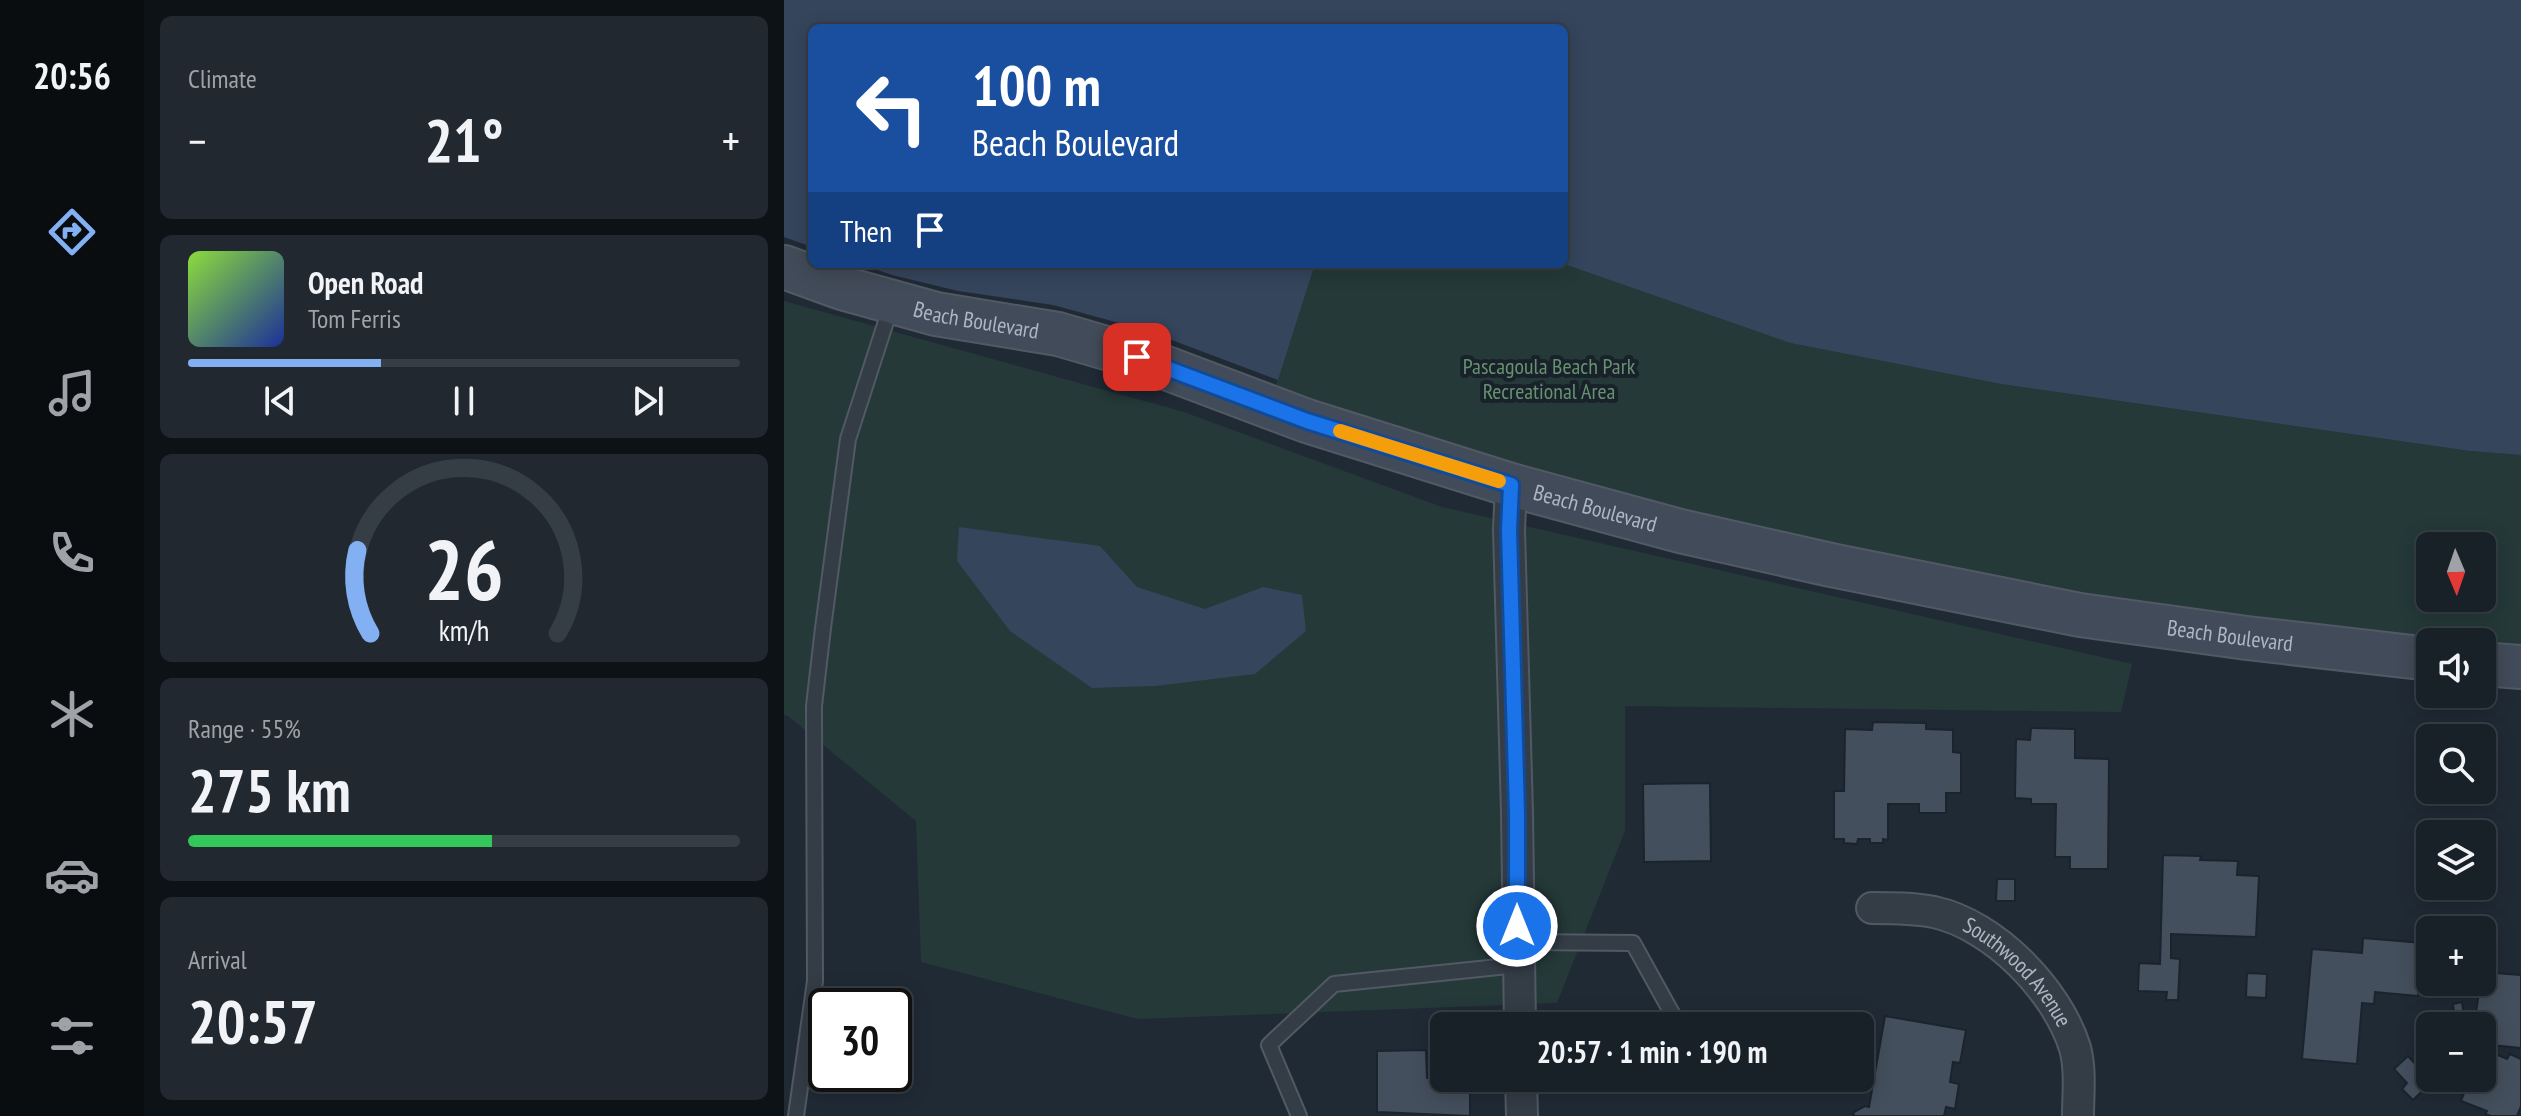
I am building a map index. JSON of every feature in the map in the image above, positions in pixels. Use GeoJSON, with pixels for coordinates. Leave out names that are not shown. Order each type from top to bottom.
{"type":"FeatureCollection","features":[{"type":"Feature","properties":{"kind":"street","name":"Beach Boulevard"},"geometry":{"type":"LineString","coordinates":[[784,267],[936,314],[1058,334],[1137,357],[1307,421],[1511,485],[1680,531],[2080,615],[2416,657]]}},
{"type":"Feature","properties":{"kind":"street"},"geometry":{"type":"LineString","coordinates":[[1511,485],[1509,530],[1520,1012]]}},
{"type":"Feature","properties":{"kind":"street"},"geometry":{"type":"LineString","coordinates":[[2496,665],[2521,667]]}},
{"type":"Feature","properties":{"kind":"street","name":"Southwood Avenue"},"geometry":{"type":"LineString","coordinates":[[1872,908],[1936,912],[1967,924],[1990,938],[2024,968],[2053,1001],[2076,1051],[2078,1116]]}},
{"type":"Feature","properties":{"kind":"street"},"geometry":{"type":"LineString","coordinates":[[1521,1092],[1522,1116]]}},
{"type":"Feature","properties":{"kind":"lane"},"geometry":{"type":"LineString","coordinates":[[796,1116],[815,981],[814,706],[823,628],[848,439],[893,302]]}},
{"type":"Feature","properties":{"kind":"lane"},"geometry":{"type":"LineString","coordinates":[[1299,1116],[1269,1045],[1334,984],[1518,954],[1633,943],[1671,1012]]}},
{"type":"Feature","properties":{"kind":"green space","name":"Pascagoula Beach Park Recreational Area"},"geometry":{"type":"Polygon","coordinates":[[[1568,265],[1790,343],[2001,384],[2470,451],[2521,455],[2521,667],[2496,665],[2496,628],[2416,628],[2416,641],[2080,615],[1269,407],[1314,268],[1568,268],[1568,265]]]}},
{"type":"Feature","properties":{"kind":"green space"},"geometry":{"type":"Polygon","coordinates":[[[784,301],[1184,412],[1442,507],[2132,664],[2121,712],[1625,706],[1625,831],[1557,1003],[1138,1019],[921,962],[916,821],[784,715],[784,301]]]}},
{"type":"Feature","properties":{"kind":"water"},"geometry":{"type":"Polygon","coordinates":[[[784,0],[2521,0],[2521,455],[2470,451],[2001,384],[1790,343],[1568,265],[1568,24],[808,24],[808,246],[784,237],[784,0]]]}},
{"type":"Feature","properties":{"kind":"water"},"geometry":{"type":"Polygon","coordinates":[[[872,268],[1314,268],[1278,380],[1145,330],[1053,305],[958,291],[872,268]]]}},
{"type":"Feature","properties":{"kind":"water"},"geometry":{"type":"Polygon","coordinates":[[[959,527],[1100,546],[1137,587],[1205,609],[1263,587],[1302,595],[1306,631],[1255,674],[1155,686],[1092,688],[1010,631],[957,561],[959,527]]]}},
{"type":"Feature","properties":{"kind":"building"},"geometry":{"type":"Polygon","coordinates":[[[1873,722],[1926,723],[1926,729],[1953,730],[1953,752],[1961,753],[1961,793],[1946,793],[1946,813],[1919,813],[1919,804],[1888,804],[1888,840],[1870,843],[1870,839],[1858,839],[1857,844],[1844,843],[1844,839],[1834,839],[1834,791],[1844,791],[1845,729],[1872,730],[1873,722]]]}},
{"type":"Feature","properties":{"kind":"building"},"geometry":{"type":"Polygon","coordinates":[[[2031,728],[2075,729],[2075,758],[2109,759],[2108,869],[2070,869],[2070,857],[2055,857],[2056,804],[2031,804],[2031,799],[2015,798],[2016,739],[2030,740],[2031,728]]]}},
{"type":"Feature","properties":{"kind":"building"},"geometry":{"type":"Polygon","coordinates":[[[1710,783],[1711,861],[1644,862],[1643,784],[1710,783]]]}},
{"type":"Feature","properties":{"kind":"building"},"geometry":{"type":"Polygon","coordinates":[[[2163,855],[2238,861],[2237,875],[2259,876],[2256,937],[2171,934],[2171,958],[2180,959],[2178,1000],[2166,1000],[2167,992],[2138,991],[2139,963],[2160,964],[2163,855]]]}},
{"type":"Feature","properties":{"kind":"building"},"geometry":{"type":"Polygon","coordinates":[[[1997,879],[2015,879],[2015,901],[1996,901],[1997,879]]]}},
{"type":"Feature","properties":{"kind":"building"},"geometry":{"type":"Polygon","coordinates":[[[2363,938],[2416,942],[2416,996],[2375,992],[2374,1004],[2362,1003],[2357,1064],[2302,1059],[2312,949],[2362,953],[2363,938]]]}},
{"type":"Feature","properties":{"kind":"building"},"geometry":{"type":"Polygon","coordinates":[[[2247,973],[2267,974],[2266,998],[2246,997],[2247,973]]]}},
{"type":"Feature","properties":{"kind":"building"},"geometry":{"type":"Polygon","coordinates":[[[2496,973],[2521,975],[2521,1048],[2496,1045],[2496,1012],[2476,1012],[2478,996],[2496,996],[2496,973]]]}},
{"type":"Feature","properties":{"kind":"building"},"geometry":{"type":"Polygon","coordinates":[[[2462,1002],[2464,1012],[2454,1012],[2453,1004],[2462,1002]]]}},
{"type":"Feature","properties":{"kind":"building"},"geometry":{"type":"Polygon","coordinates":[[[1885,1016],[1966,1030],[1960,1063],[1953,1062],[1950,1082],[1959,1084],[1955,1109],[1946,1107],[1944,1116],[1853,1116],[1854,1112],[1869,1107],[1885,1016]]]}},
{"type":"Feature","properties":{"kind":"building"},"geometry":{"type":"Polygon","coordinates":[[[1426,1050],[1430,1092],[1470,1092],[1470,1116],[1377,1112],[1377,1051],[1426,1050]]]}},
{"type":"Feature","properties":{"kind":"building"},"geometry":{"type":"Polygon","coordinates":[[[2496,1054],[2507,1059],[2510,1054],[2521,1059],[2521,1106],[2517,1116],[2491,1116],[2485,1114],[2487,1111],[2461,1101],[2465,1092],[2496,1092],[2496,1054]]]}},
{"type":"Feature","properties":{"kind":"building"},"geometry":{"type":"Polygon","coordinates":[[[2408,1056],[2416,1065],[2416,1092],[2421,1092],[2413,1100],[2402,1089],[2407,1083],[2394,1069],[2408,1056]]]}},
{"type":"Feature","properties":{"kind":"slow traffic"},"geometry":{"type":"LineString","coordinates":[[1340,431],[1499,481]]}},
{"type":"Feature","properties":{"kind":"route"},"geometry":{"type":"LineString","coordinates":[[1137,357],[1307,421],[1511,485],[1509,530],[1517,926]]}}]}
